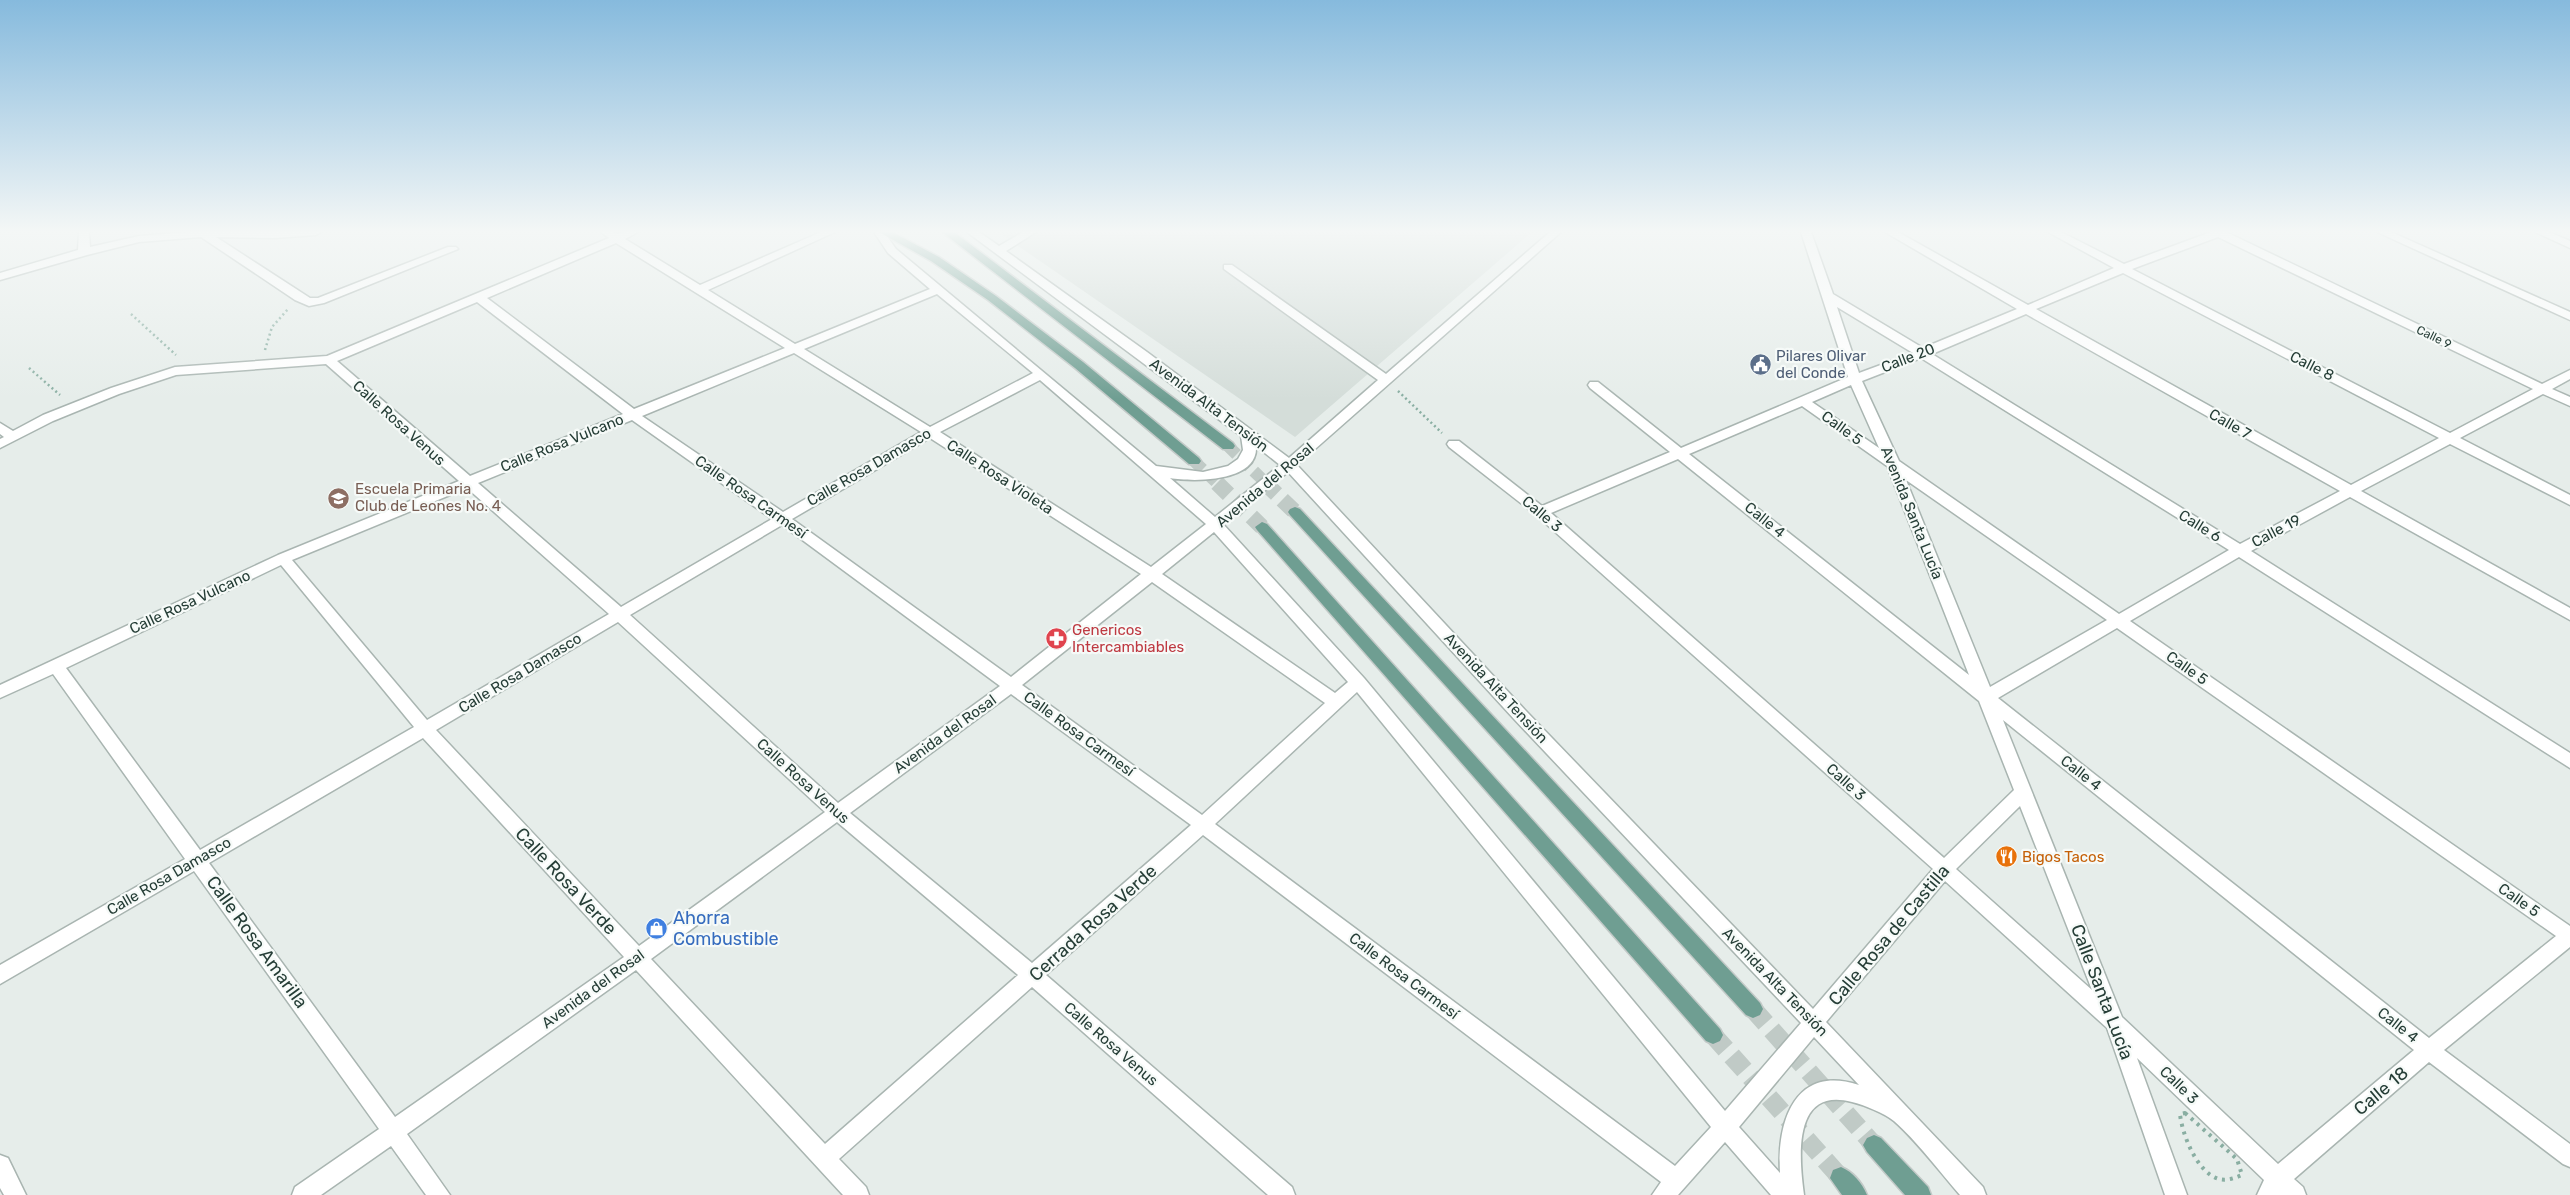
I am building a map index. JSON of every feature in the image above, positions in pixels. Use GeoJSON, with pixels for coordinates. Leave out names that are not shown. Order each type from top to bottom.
{"type":"FeatureCollection","features":[{"type":"Feature","properties":{"kind":"main road"},"geometry":{"type":"LineString","coordinates":[[977,288],[1079,365],[1194,461]]}},
{"type":"Feature","properties":{"kind":"main road","name":"Avenida Alta Tensión"},"geometry":{"type":"LineString","coordinates":[[1020,288],[1228,446]]}},
{"type":"Feature","properties":{"kind":"main road","name":"Avenida Alta Tensión"},"geometry":{"type":"LineString","coordinates":[[1295,512],[1753,1008]]}},
{"type":"Feature","properties":{"kind":"main road"},"geometry":{"type":"LineString","coordinates":[[1262,527],[1713,1035]]}},
{"type":"Feature","properties":{"kind":"main road"},"geometry":{"type":"LineString","coordinates":[[1874,1145],[1920,1195]]}},
{"type":"Feature","properties":{"kind":"main road"},"geometry":{"type":"LineString","coordinates":[[1842,1178],[1856,1195]]}},
{"type":"Feature","properties":{"kind":"street"},"geometry":{"type":"LineString","coordinates":[[284,288],[309,302],[320,301],[354,288]]}},
{"type":"Feature","properties":{"kind":"street"},"geometry":{"type":"LineString","coordinates":[[0,427],[6,441],[73,408],[175,371],[263,363],[329,360],[495,288]]}},
{"type":"Feature","properties":{"kind":"street","name":"Calle Rosa Violeta"},"geometry":{"type":"LineString","coordinates":[[695,288],[930,432],[1153,575],[1336,702]]}},
{"type":"Feature","properties":{"kind":"street"},"geometry":{"type":"LineString","coordinates":[[699,290],[704,288]]}},
{"type":"Feature","properties":{"kind":"street"},"geometry":{"type":"LineString","coordinates":[[934,288],[1041,374],[1216,525],[1358,682],[1725,1127],[1785,1195]]}},
{"type":"Feature","properties":{"kind":"street","name":"Avenida Alta Tensión"},"geometry":{"type":"LineString","coordinates":[[1049,288],[1143,355],[1289,465],[1520,715],[1901,1114],[1975,1195]]}},
{"type":"Feature","properties":{"kind":"street"},"geometry":{"type":"LineString","coordinates":[[1258,288],[1362,360],[1387,381]]}},
{"type":"Feature","properties":{"kind":"street","name":"Avenida del Rosal"},"geometry":{"type":"LineString","coordinates":[[303,1195],[638,958],[1012,685],[1216,525],[1289,465],[1493,288]]}},
{"type":"Feature","properties":{"kind":"street","name":"Avenida Santa Lucía"},"geometry":{"type":"LineString","coordinates":[[1824,288],[1855,379],[1894,466],[2022,792]]}},
{"type":"Feature","properties":{"kind":"street","name":"Calle 7"},"geometry":{"type":"LineString","coordinates":[[1991,288],[2350,493],[2570,615]]}},
{"type":"Feature","properties":{"kind":"street","name":"Calle 20"},"geometry":{"type":"LineString","coordinates":[[1541,512],[1680,452],[1855,379],[1924,353],[2077,288]]}},
{"type":"Feature","properties":{"kind":"street","name":"Calle 8"},"geometry":{"type":"LineString","coordinates":[[2162,288],[2570,501]]}},
{"type":"Feature","properties":{"kind":"street","name":"Calle 9"},"geometry":{"type":"LineString","coordinates":[[2334,288],[2570,402]]}},
{"type":"Feature","properties":{"kind":"street"},"geometry":{"type":"LineString","coordinates":[[2507,288],[2570,316]]}},
{"type":"Feature","properties":{"kind":"street","name":"Calle Rosa Vulcano"},"geometry":{"type":"LineString","coordinates":[[0,692],[283,558],[937,290]]}},
{"type":"Feature","properties":{"kind":"street","name":"Calle Rosa Carmesí"},"geometry":{"type":"LineString","coordinates":[[477,296],[633,415],[781,518],[1012,685],[1676,1180]]}},
{"type":"Feature","properties":{"kind":"street","name":"Calle 6"},"geometry":{"type":"LineString","coordinates":[[1827,296],[1924,353],[2570,761]]}},
{"type":"Feature","properties":{"kind":"street","name":"Calle Rosa Venus"},"geometry":{"type":"LineString","coordinates":[[329,360],[465,482],[619,614],[838,813],[1033,976],[1284,1195]]}},
{"type":"Feature","properties":{"kind":"street","name":"Calle Rosa Damasco"},"geometry":{"type":"LineString","coordinates":[[0,975],[425,729],[781,518],[930,432],[1041,374]]}},
{"type":"Feature","properties":{"kind":"street","name":"Calle 19"},"geometry":{"type":"LineString","coordinates":[[1986,697],[2117,619],[2239,551],[2570,374]]}},
{"type":"Feature","properties":{"kind":"street","name":"Calle 4"},"geometry":{"type":"LineString","coordinates":[[1594,385],[2430,1050],[2570,1157]]}},
{"type":"Feature","properties":{"kind":"street","name":"Calle 5"},"geometry":{"type":"LineString","coordinates":[[1803,401],[2570,936]]}},
{"type":"Feature","properties":{"kind":"street"},"geometry":{"type":"LineString","coordinates":[[1150,467],[1183,478],[1203,478],[1222,474],[1237,466],[1247,456],[1251,444],[1248,435]]}},
{"type":"Feature","properties":{"kind":"street","name":"Calle 3"},"geometry":{"type":"LineString","coordinates":[[1454,444],[1541,512],[1944,869],[2115,1023],[2273,1187],[2294,1195]]}},
{"type":"Feature","properties":{"kind":"street","name":"Calle Rosa Verde"},"geometry":{"type":"LineString","coordinates":[[283,558],[425,729],[858,1195]]}},
{"type":"Feature","properties":{"kind":"street","name":"Calle Rosa Amarilla"},"geometry":{"type":"LineString","coordinates":[[56,666],[395,1131],[439,1195]]}},
{"type":"Feature","properties":{"kind":"street","name":"Cerrada Rosa Verde"},"geometry":{"type":"LineString","coordinates":[[824,1158],[1203,826],[1358,682]]}},
{"type":"Feature","properties":{"kind":"street","name":"Calle Rosa de Castilla"},"geometry":{"type":"LineString","coordinates":[[1663,1195],[1814,1024],[1944,869],[2022,792]]}},
{"type":"Feature","properties":{"kind":"street","name":"Calle Santa Lucía"},"geometry":{"type":"LineString","coordinates":[[2022,792],[2115,1023],[2176,1195]]}},
{"type":"Feature","properties":{"kind":"street","name":"Calle 18"},"geometry":{"type":"LineString","coordinates":[[2273,1187],[2430,1050],[2570,936]]}},
{"type":"Feature","properties":{"kind":"street"},"geometry":{"type":"LineString","coordinates":[[1793,1195],[1789,1167],[1790,1140],[1801,1107],[1813,1095],[1825,1090],[1841,1090],[1857,1094],[1901,1114]]}},
{"type":"Feature","properties":{"kind":"street"},"geometry":{"type":"LineString","coordinates":[[0,1165],[15,1195]]}},
{"type":"Feature","properties":{"kind":"path"},"geometry":{"type":"LineString","coordinates":[[263,363],[266,338],[272,324],[299,298]]}},
{"type":"Feature","properties":{"kind":"path"},"geometry":{"type":"LineString","coordinates":[[131,314],[176,353],[175,371]]}},
{"type":"Feature","properties":{"kind":"path"},"geometry":{"type":"LineString","coordinates":[[29,368],[73,408]]}},
{"type":"Feature","properties":{"kind":"path"},"geometry":{"type":"LineString","coordinates":[[1387,381],[1454,444]]}},
{"type":"Feature","properties":{"kind":"path"},"geometry":{"type":"LineString","coordinates":[[2205,1179],[2181,1123],[2180,1114],[2185,1113],[2190,1116],[2236,1159],[2242,1169],[2242,1175],[2234,1185]]}},
{"type":"Feature","properties":{"kind":"shaded area"},"geometry":{"type":"Polygon","coordinates":[[[1079,288],[1468,288],[1295,437],[1079,288]]]}},
{"type":"Feature","properties":{"kind":"tunnel"},"geometry":{"type":"LineString","coordinates":[[1228,446],[1267,484]]}},
{"type":"Feature","properties":{"kind":"tunnel"},"geometry":{"type":"LineString","coordinates":[[1194,461],[1218,484]]}},
{"type":"Feature","properties":{"kind":"tunnel"},"geometry":{"type":"LineString","coordinates":[[1217,483],[1262,527]]}},
{"type":"Feature","properties":{"kind":"tunnel"},"geometry":{"type":"LineString","coordinates":[[1265,483],[1295,512]]}},
{"type":"Feature","properties":{"kind":"tunnel"},"geometry":{"type":"LineString","coordinates":[[1753,1009],[1874,1145]]}},
{"type":"Feature","properties":{"kind":"tunnel"},"geometry":{"type":"LineString","coordinates":[[1713,1035],[1841,1178]]}},
{"type":"Feature","properties":{"kind":"place","name":"Pilares Olivar del Conde"},"geometry":{"type":"Point","coordinates":[1760,365]}},
{"type":"Feature","properties":{"kind":"place","name":"Escuela Primaria Club de Leones No. 4"},"geometry":{"type":"Point","coordinates":[339,498]}},
{"type":"Feature","properties":{"kind":"place","name":"Genericos Intercambiables"},"geometry":{"type":"Point","coordinates":[1056,639]}},
{"type":"Feature","properties":{"kind":"place","name":"Bigos Tacos"},"geometry":{"type":"Point","coordinates":[2006,857]}},
{"type":"Feature","properties":{"kind":"place","name":"Ahorra Combustible"},"geometry":{"type":"Point","coordinates":[657,928]}}]}
